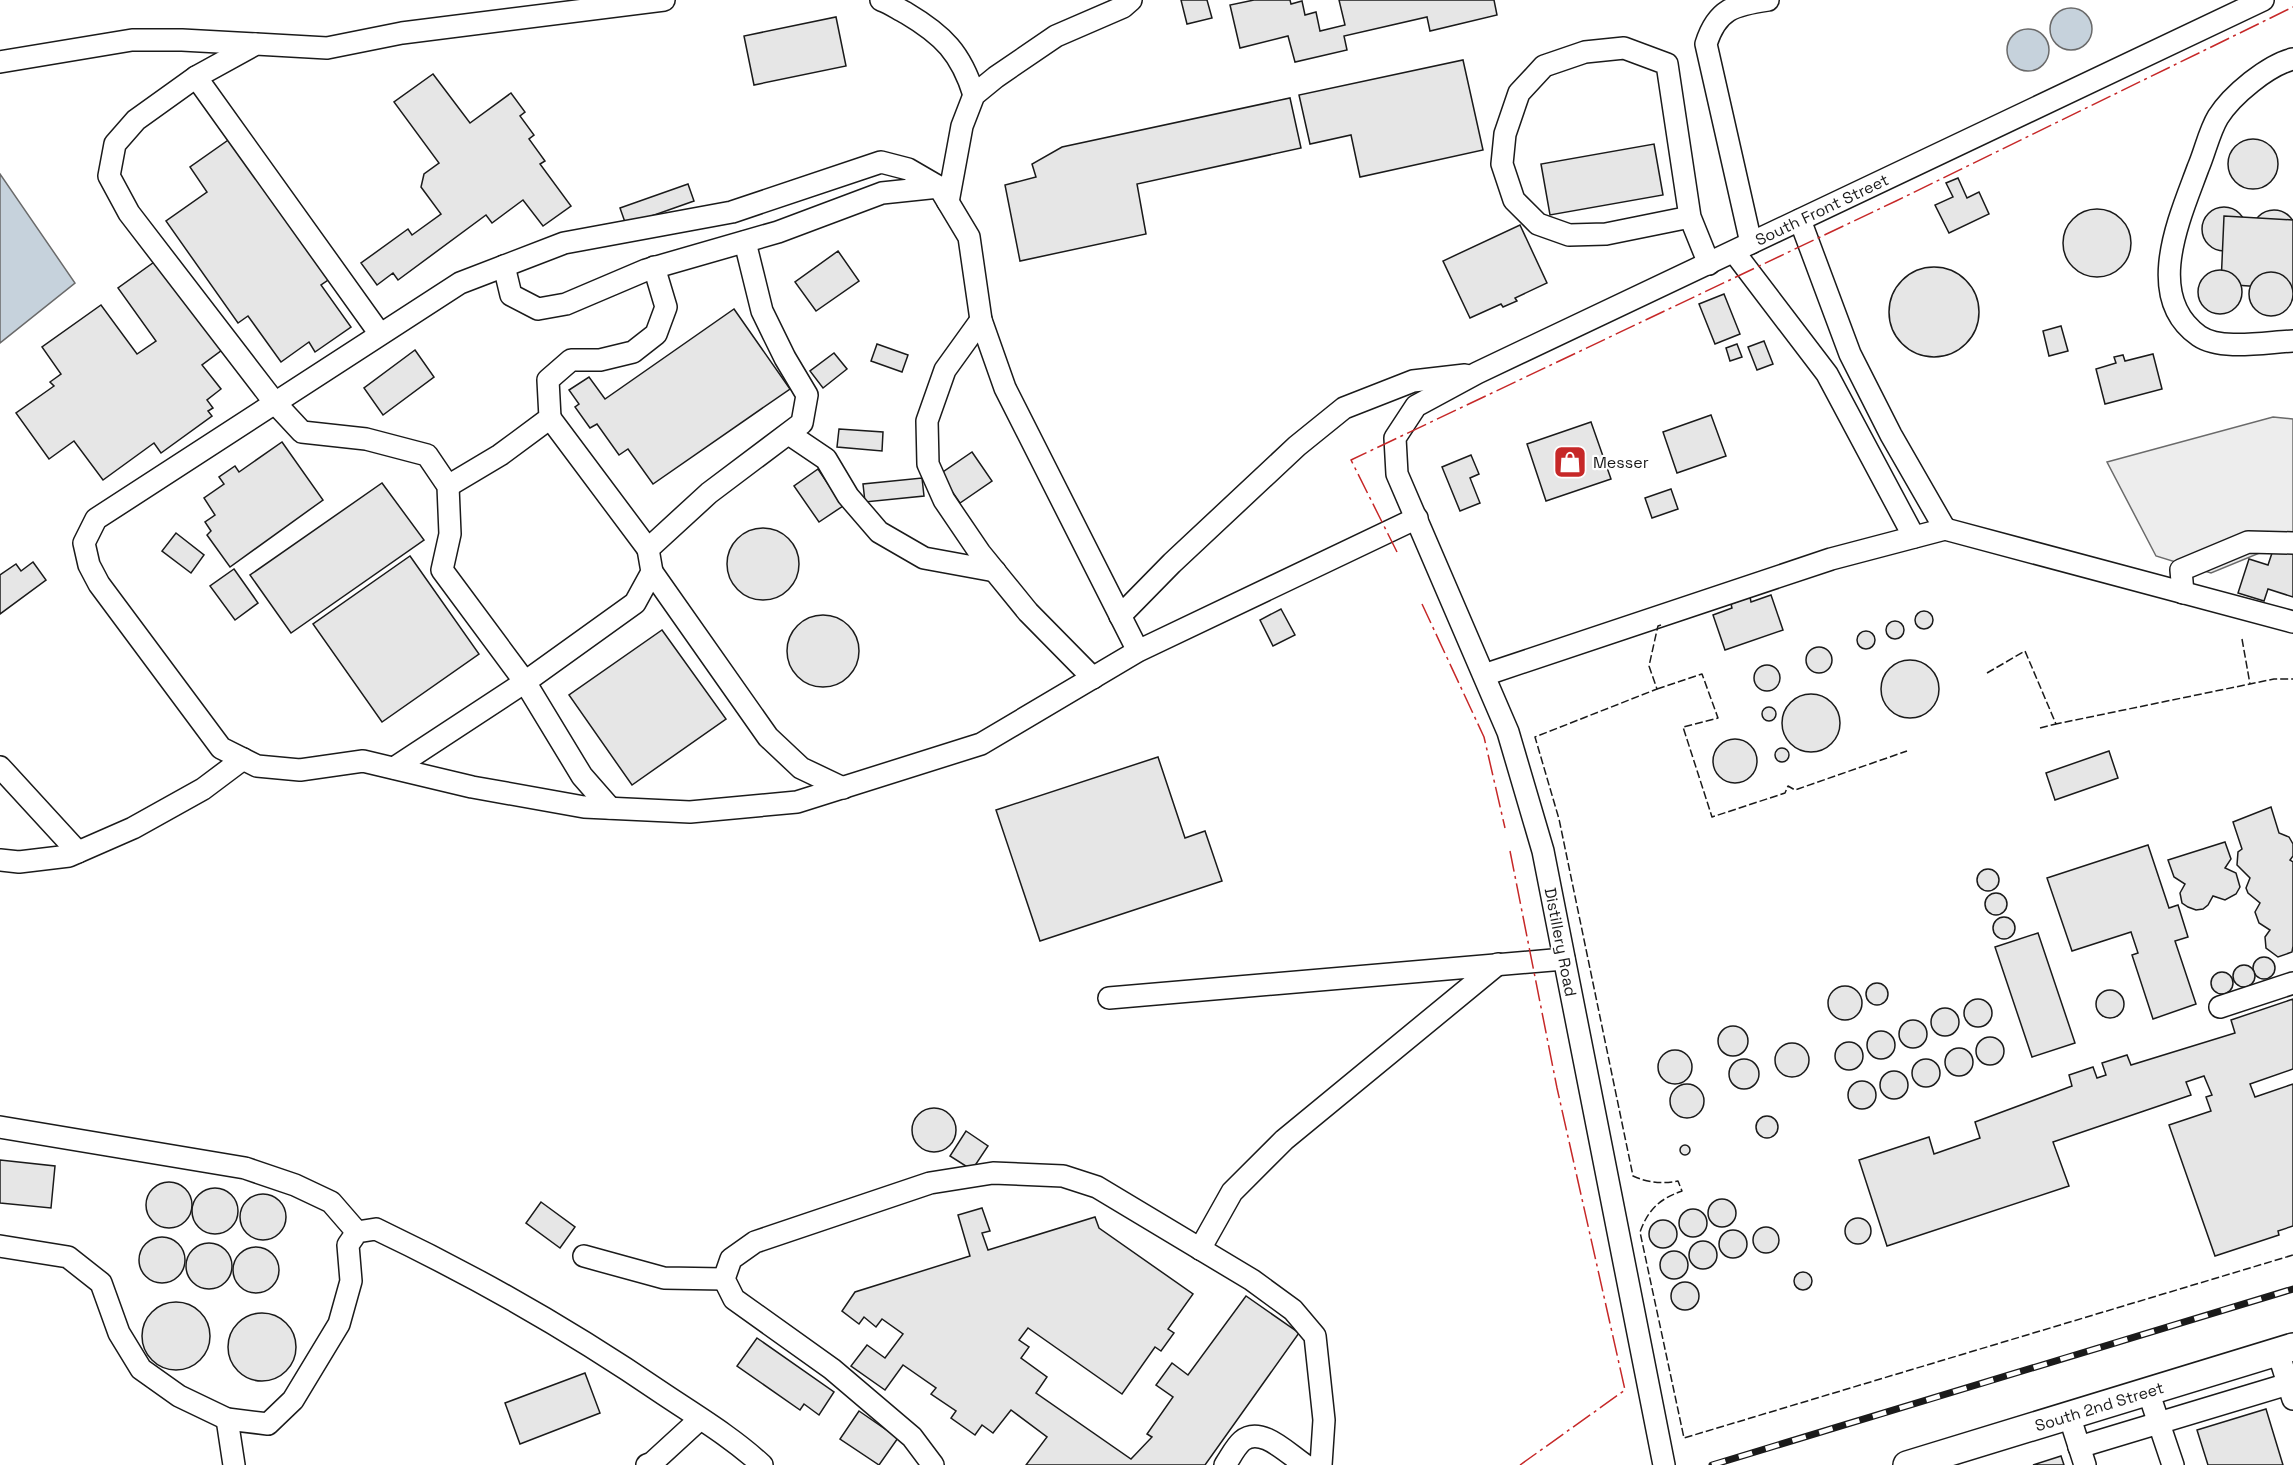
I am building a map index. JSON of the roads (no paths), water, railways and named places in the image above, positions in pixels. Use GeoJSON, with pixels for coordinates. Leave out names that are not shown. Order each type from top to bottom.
{"type":"FeatureCollection","features":[{"type":"Feature","properties":{"kind":"main road","name":"South 2nd Street"},"geometry":{"type":"LineString","coordinates":[[1907,1465],[2285,1350]]}},
{"type":"Feature","properties":{"kind":"street"},"geometry":{"type":"LineString","coordinates":[[0,62],[132,40],[182,40],[327,48],[402,33],[664,0]]}},
{"type":"Feature","properties":{"kind":"street"},"geometry":{"type":"LineString","coordinates":[[881,0],[928,26],[951,47],[968,76],[974,95]]}},
{"type":"Feature","properties":{"kind":"street"},"geometry":{"type":"LineString","coordinates":[[944,195],[962,126],[974,95],[1056,36],[1123,7],[1131,0]]}},
{"type":"Feature","properties":{"kind":"street"},"geometry":{"type":"LineString","coordinates":[[1768,0],[1716,9],[1706,44],[1742,248],[1827,374],[1914,537]]}},
{"type":"Feature","properties":{"kind":"street","name":"South Front Street"},"geometry":{"type":"LineString","coordinates":[[1395,438],[1416,406],[1477,373],[2263,0]]}},
{"type":"Feature","properties":{"kind":"street"},"geometry":{"type":"LineString","coordinates":[[256,44],[196,77],[136,120],[115,144],[109,176],[129,213],[275,402],[302,432],[366,439],[427,455],[448,486],[450,534],[442,570],[525,682],[582,776],[610,808]]}},
{"type":"Feature","properties":{"kind":"street"},"geometry":{"type":"LineString","coordinates":[[1690,217],[1606,234],[1569,235],[1538,224],[1514,200],[1502,164],[1505,134],[1519,93],[1544,66],[1585,52],[1624,48],[1667,64],[1690,217],[1709,264]]}},
{"type":"Feature","properties":{"kind":"street"},"geometry":{"type":"LineString","coordinates":[[2293,59],[2266,73],[2235,95],[2218,118],[2176,226],[2170,254],[2174,304],[2186,324],[2200,337],[2218,345],[2293,341]]}},
{"type":"Feature","properties":{"kind":"street"},"geometry":{"type":"LineString","coordinates":[[196,77],[381,334]]}},
{"type":"Feature","properties":{"kind":"street"},"geometry":{"type":"LineString","coordinates":[[1138,651],[1005,388],[981,320],[969,237],[944,195],[908,169],[881,162],[732,212],[564,243],[460,283],[96,519],[84,543],[89,565],[99,584],[221,748],[257,766],[300,770],[363,761],[472,787],[584,807],[690,812],[797,802],[981,744],[1138,651],[1417,518]]}},
{"type":"Feature","properties":{"kind":"street"},"geometry":{"type":"LineString","coordinates":[[504,266],[511,295],[538,309],[566,304],[654,267],[778,232],[882,192],[944,195]]}},
{"type":"Feature","properties":{"kind":"street"},"geometry":{"type":"LineString","coordinates":[[1800,220],[1850,354],[1891,435],[1945,529]]}},
{"type":"Feature","properties":{"kind":"street"},"geometry":{"type":"LineString","coordinates":[[648,549],[709,493],[802,423],[807,395],[785,358],[762,311],[745,242]]}},
{"type":"Feature","properties":{"kind":"street"},"geometry":{"type":"LineString","coordinates":[[654,267],[666,307],[656,334],[633,352],[600,360],[571,360],[548,380],[550,418],[648,549],[652,572],[768,737],[801,768],[843,788]]}},
{"type":"Feature","properties":{"kind":"street"},"geometry":{"type":"LineString","coordinates":[[981,320],[945,370],[927,421],[928,464],[944,500],[980,553],[1028,612],[1093,678]]}},
{"type":"Feature","properties":{"kind":"street"},"geometry":{"type":"LineString","coordinates":[[1120,616],[1172,563],[1297,446],[1344,408],[1413,381],[1477,373]]}},
{"type":"Feature","properties":{"kind":"street"},"geometry":{"type":"LineString","coordinates":[[448,486],[500,455],[550,418]]}},
{"type":"Feature","properties":{"kind":"street"},"geometry":{"type":"LineString","coordinates":[[789,434],[826,459],[848,496],[879,532],[924,558],[995,571]]}},
{"type":"Feature","properties":{"kind":"street","name":"Distillery Road"},"geometry":{"type":"LineString","coordinates":[[1395,438],[1397,474],[1508,732],[1543,851],[1664,1465]]}},
{"type":"Feature","properties":{"kind":"street"},"geometry":{"type":"LineString","coordinates":[[1484,675],[1831,559],[1945,529],[2293,622]]}},
{"type":"Feature","properties":{"kind":"street"},"geometry":{"type":"LineString","coordinates":[[2182,593],[2181,570],[2248,542],[2293,543]]}},
{"type":"Feature","properties":{"kind":"street"},"geometry":{"type":"LineString","coordinates":[[394,768],[525,682],[635,603],[652,572]]}},
{"type":"Feature","properties":{"kind":"street"},"geometry":{"type":"LineString","coordinates":[[0,860],[20,862],[69,856],[143,823],[203,789],[243,759]]}},
{"type":"Feature","properties":{"kind":"street"},"geometry":{"type":"LineString","coordinates":[[0,767],[78,852]]}},
{"type":"Feature","properties":{"kind":"street"},"geometry":{"type":"LineString","coordinates":[[1109,998],[1564,959]]}},
{"type":"Feature","properties":{"kind":"street"},"geometry":{"type":"LineString","coordinates":[[1200,1249],[1232,1192],[1284,1140],[1498,964]]}},
{"type":"Feature","properties":{"kind":"street"},"geometry":{"type":"LineString","coordinates":[[2220,1007],[2293,983]]}},
{"type":"Feature","properties":{"kind":"street"},"geometry":{"type":"LineString","coordinates":[[0,1127],[245,1168],[295,1185],[332,1202],[357,1232]]}},
{"type":"Feature","properties":{"kind":"street"},"geometry":{"type":"LineString","coordinates":[[723,1280],[731,1259],[755,1242],[930,1183],[993,1173],[1063,1176],[1097,1187],[1252,1280],[1293,1310],[1315,1336],[1324,1420],[1321,1465]]}},
{"type":"Feature","properties":{"kind":"street"},"geometry":{"type":"LineString","coordinates":[[0,1246],[68,1257],[101,1283],[119,1332],[141,1368],[179,1395],[226,1419],[268,1424],[293,1400],[339,1324],[351,1281],[348,1245],[357,1232],[376,1229],[488,1285],[580,1339],[700,1419],[762,1465]]}},
{"type":"Feature","properties":{"kind":"street"},"geometry":{"type":"LineString","coordinates":[[584,1256],[664,1278],[723,1280]]}},
{"type":"Feature","properties":{"kind":"street"},"geometry":{"type":"LineString","coordinates":[[723,1280],[734,1299],[832,1369],[912,1437],[933,1465]]}},
{"type":"Feature","properties":{"kind":"street"},"geometry":{"type":"LineString","coordinates":[[2069,1415],[2082,1456],[2159,1423],[2290,1392],[2285,1350]]}},
{"type":"Feature","properties":{"kind":"street"},"geometry":{"type":"LineString","coordinates":[[2148,1391],[2173,1465]]}},
{"type":"Feature","properties":{"kind":"street"},"geometry":{"type":"LineString","coordinates":[[226,1419],[234,1465]]}},
{"type":"Feature","properties":{"kind":"street"},"geometry":{"type":"LineString","coordinates":[[647,1465],[700,1419]]}},
{"type":"Feature","properties":{"kind":"street"},"geometry":{"type":"LineString","coordinates":[[1225,1465],[1240,1442],[1249,1437],[1262,1436],[1305,1465]]}},
{"type":"Feature","properties":{"kind":"railway"},"geometry":{"type":"LineString","coordinates":[[1712,1465],[2293,1289]]}},
{"type":"Feature","properties":{"kind":"place","name":"Messer"},"geometry":{"type":"Point","coordinates":[1570,462]}}]}
